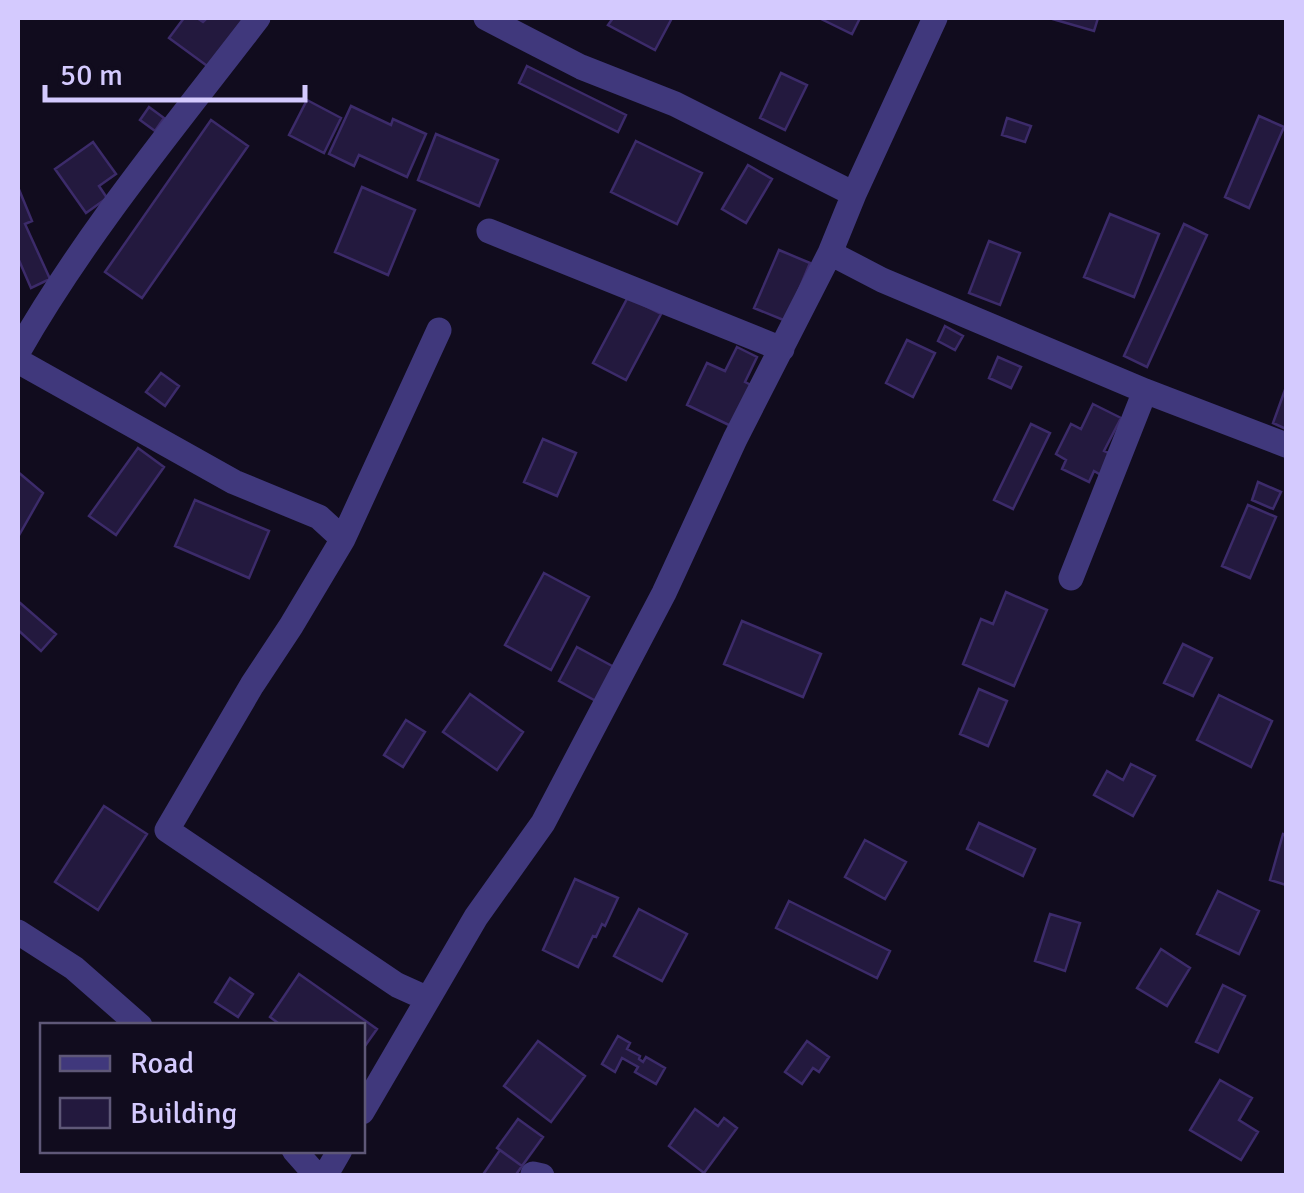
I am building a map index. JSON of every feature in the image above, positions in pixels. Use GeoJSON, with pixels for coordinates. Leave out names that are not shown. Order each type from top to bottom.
{"type":"FeatureCollection","features":[{"type":"Feature","properties":{"kind":"street"},"geometry":{"type":"LineString","coordinates":[[18,352],[42,309],[142,168],[258,18]]}},
{"type":"Feature","properties":{"kind":"street"},"geometry":{"type":"LineString","coordinates":[[486,18],[581,67],[675,104],[854,194]]}},
{"type":"Feature","properties":{"kind":"street"},"geometry":{"type":"LineString","coordinates":[[365,1107],[476,917],[543,823],[664,593],[735,439],[830,254],[935,18]]}},
{"type":"Feature","properties":{"kind":"street"},"geometry":{"type":"LineString","coordinates":[[489,231],[782,349]]}},
{"type":"Feature","properties":{"kind":"street"},"geometry":{"type":"LineString","coordinates":[[830,254],[882,280],[1146,391],[1286,445]]}},
{"type":"Feature","properties":{"kind":"street"},"geometry":{"type":"LineString","coordinates":[[428,999],[396,985],[167,830],[343,539],[439,330]]}},
{"type":"Feature","properties":{"kind":"street"},"geometry":{"type":"LineString","coordinates":[[18,361],[234,482],[319,516],[343,539]]}},
{"type":"Feature","properties":{"kind":"street"},"geometry":{"type":"LineString","coordinates":[[1071,578],[1146,391]]}},
{"type":"Feature","properties":{"kind":"street"},"geometry":{"type":"LineString","coordinates":[[18,932],[74,968],[137,1023]]}},
{"type":"Feature","properties":{"kind":"street"},"geometry":{"type":"LineString","coordinates":[[297,1153],[321,1176],[338,1153]]}},
{"type":"Feature","properties":{"kind":"street"},"geometry":{"type":"LineString","coordinates":[[534,1174],[542,1176]]}},
{"type":"Feature","properties":{"kind":"building"},"geometry":{"type":"Polygon","coordinates":[[[184,18],[203,22],[207,18],[247,18],[210,68],[169,38],[184,18]]]}},
{"type":"Feature","properties":{"kind":"building"},"geometry":{"type":"Polygon","coordinates":[[[613,18],[672,18],[655,50],[608,25],[613,18]]]}},
{"type":"Feature","properties":{"kind":"building"},"geometry":{"type":"Polygon","coordinates":[[[819,18],[860,18],[852,34],[819,18]]]}},
{"type":"Feature","properties":{"kind":"building"},"geometry":{"type":"Polygon","coordinates":[[[1049,18],[1098,18],[1094,31],[1049,18]]]}},
{"type":"Feature","properties":{"kind":"building"},"geometry":{"type":"Polygon","coordinates":[[[527,66],[626,115],[618,132],[519,83],[527,66]]]}},
{"type":"Feature","properties":{"kind":"building"},"geometry":{"type":"Polygon","coordinates":[[[781,73],[807,85],[785,130],[760,118],[781,73]]]}},
{"type":"Feature","properties":{"kind":"building"},"geometry":{"type":"Polygon","coordinates":[[[307,100],[341,118],[324,153],[289,135],[307,100]]]}},
{"type":"Feature","properties":{"kind":"building"},"geometry":{"type":"Polygon","coordinates":[[[351,106],[391,125],[393,119],[426,134],[407,177],[359,155],[354,166],[329,154],[351,106]]]}},
{"type":"Feature","properties":{"kind":"building"},"geometry":{"type":"Polygon","coordinates":[[[149,107],[164,118],[155,131],[140,120],[149,107]]]}},
{"type":"Feature","properties":{"kind":"building"},"geometry":{"type":"Polygon","coordinates":[[[1259,116],[1284,127],[1249,208],[1225,197],[1259,116]]]}},
{"type":"Feature","properties":{"kind":"building"},"geometry":{"type":"Polygon","coordinates":[[[1007,118],[1031,126],[1025,142],[1002,135],[1007,118]]]}},
{"type":"Feature","properties":{"kind":"building"},"geometry":{"type":"Polygon","coordinates":[[[211,120],[248,146],[142,298],[105,272],[211,120]]]}},
{"type":"Feature","properties":{"kind":"building"},"geometry":{"type":"Polygon","coordinates":[[[436,134],[498,160],[479,206],[418,180],[436,134]]]}},
{"type":"Feature","properties":{"kind":"building"},"geometry":{"type":"Polygon","coordinates":[[[636,141],[702,173],[677,224],[611,192],[636,141]]]}},
{"type":"Feature","properties":{"kind":"building"},"geometry":{"type":"Polygon","coordinates":[[[93,142],[116,174],[99,186],[107,198],[86,213],[55,169],[93,142]]]}},
{"type":"Feature","properties":{"kind":"building"},"geometry":{"type":"Polygon","coordinates":[[[748,165],[772,179],[746,223],[722,209],[748,165]]]}},
{"type":"Feature","properties":{"kind":"building"},"geometry":{"type":"Polygon","coordinates":[[[18,187],[32,221],[25,224],[50,279],[31,288],[18,258],[18,187]]]}},
{"type":"Feature","properties":{"kind":"building"},"geometry":{"type":"Polygon","coordinates":[[[362,187],[415,210],[388,275],[335,252],[362,187]]]}},
{"type":"Feature","properties":{"kind":"building"},"geometry":{"type":"Polygon","coordinates":[[[1110,214],[1159,234],[1134,297],[1084,277],[1110,214]]]}},
{"type":"Feature","properties":{"kind":"building"},"geometry":{"type":"Polygon","coordinates":[[[1184,224],[1207,235],[1147,367],[1124,356],[1184,224]]]}},
{"type":"Feature","properties":{"kind":"building"},"geometry":{"type":"Polygon","coordinates":[[[989,241],[1020,253],[1000,305],[969,293],[989,241]]]}},
{"type":"Feature","properties":{"kind":"building"},"geometry":{"type":"Polygon","coordinates":[[[779,250],[810,263],[786,321],[754,308],[779,250]]]}},
{"type":"Feature","properties":{"kind":"building"},"geometry":{"type":"Polygon","coordinates":[[[628,297],[661,314],[626,380],[593,363],[628,297]]]}},
{"type":"Feature","properties":{"kind":"building"},"geometry":{"type":"Polygon","coordinates":[[[945,326],[963,336],[955,350],[938,341],[945,326]]]}},
{"type":"Feature","properties":{"kind":"building"},"geometry":{"type":"Polygon","coordinates":[[[907,340],[935,353],[913,397],[886,383],[907,340]]]}},
{"type":"Feature","properties":{"kind":"building"},"geometry":{"type":"Polygon","coordinates":[[[737,347],[757,357],[745,382],[751,385],[731,426],[687,405],[707,363],[725,371],[737,347]]]}},
{"type":"Feature","properties":{"kind":"building"},"geometry":{"type":"Polygon","coordinates":[[[998,357],[1021,367],[1011,388],[989,378],[998,357]]]}},
{"type":"Feature","properties":{"kind":"building"},"geometry":{"type":"Polygon","coordinates":[[[161,373],[179,386],[165,406],[146,392],[161,373]]]}},
{"type":"Feature","properties":{"kind":"building"},"geometry":{"type":"Polygon","coordinates":[[[1286,387],[1286,429],[1273,423],[1286,387]]]}},
{"type":"Feature","properties":{"kind":"building"},"geometry":{"type":"Polygon","coordinates":[[[1093,404],[1121,418],[1104,451],[1111,454],[1101,475],[1094,471],[1089,482],[1062,469],[1066,460],[1056,454],[1071,424],[1081,429],[1093,404]]]}},
{"type":"Feature","properties":{"kind":"building"},"geometry":{"type":"Polygon","coordinates":[[[1031,424],[1050,433],[1013,509],[994,500],[1031,424]]]}},
{"type":"Feature","properties":{"kind":"building"},"geometry":{"type":"Polygon","coordinates":[[[543,439],[576,453],[557,496],[524,482],[543,439]]]}},
{"type":"Feature","properties":{"kind":"building"},"geometry":{"type":"Polygon","coordinates":[[[138,448],[164,467],[116,535],[89,516],[138,448]]]}},
{"type":"Feature","properties":{"kind":"building"},"geometry":{"type":"Polygon","coordinates":[[[18,472],[43,493],[18,537],[18,472]]]}},
{"type":"Feature","properties":{"kind":"building"},"geometry":{"type":"Polygon","coordinates":[[[1258,482],[1281,492],[1273,509],[1252,500],[1258,482]]]}},
{"type":"Feature","properties":{"kind":"building"},"geometry":{"type":"Polygon","coordinates":[[[195,500],[269,531],[249,578],[175,546],[195,500]]]}},
{"type":"Feature","properties":{"kind":"building"},"geometry":{"type":"Polygon","coordinates":[[[1248,505],[1276,517],[1250,578],[1222,566],[1248,505]]]}},
{"type":"Feature","properties":{"kind":"building"},"geometry":{"type":"Polygon","coordinates":[[[544,573],[589,597],[551,670],[505,645],[544,573]]]}},
{"type":"Feature","properties":{"kind":"building"},"geometry":{"type":"Polygon","coordinates":[[[1006,592],[1047,610],[1014,686],[963,664],[981,619],[993,624],[1006,592]]]}},
{"type":"Feature","properties":{"kind":"building"},"geometry":{"type":"Polygon","coordinates":[[[19,602],[56,634],[41,651],[18,630],[19,602]]]}},
{"type":"Feature","properties":{"kind":"building"},"geometry":{"type":"Polygon","coordinates":[[[742,621],[821,654],[803,697],[724,664],[742,621]]]}},
{"type":"Feature","properties":{"kind":"building"},"geometry":{"type":"Polygon","coordinates":[[[1183,644],[1212,658],[1193,696],[1164,683],[1183,644]]]}},
{"type":"Feature","properties":{"kind":"building"},"geometry":{"type":"Polygon","coordinates":[[[577,647],[614,667],[596,701],[559,681],[577,647]]]}},
{"type":"Feature","properties":{"kind":"building"},"geometry":{"type":"Polygon","coordinates":[[[979,689],[1007,701],[988,746],[960,734],[979,689]]]}},
{"type":"Feature","properties":{"kind":"building"},"geometry":{"type":"Polygon","coordinates":[[[470,694],[523,732],[497,770],[443,732],[470,694]]]}},
{"type":"Feature","properties":{"kind":"building"},"geometry":{"type":"Polygon","coordinates":[[[1219,695],[1272,721],[1251,767],[1197,740],[1219,695]]]}},
{"type":"Feature","properties":{"kind":"building"},"geometry":{"type":"Polygon","coordinates":[[[406,720],[425,732],[403,767],[384,755],[406,720]]]}},
{"type":"Feature","properties":{"kind":"building"},"geometry":{"type":"Polygon","coordinates":[[[1131,764],[1155,776],[1133,816],[1094,795],[1107,771],[1123,780],[1131,764]]]}},
{"type":"Feature","properties":{"kind":"building"},"geometry":{"type":"Polygon","coordinates":[[[104,806],[147,834],[98,910],[55,882],[104,806]]]}},
{"type":"Feature","properties":{"kind":"building"},"geometry":{"type":"Polygon","coordinates":[[[979,823],[1035,849],[1023,876],[967,849],[979,823]]]}},
{"type":"Feature","properties":{"kind":"building"},"geometry":{"type":"Polygon","coordinates":[[[1283,834],[1286,835],[1286,885],[1270,880],[1283,834]]]}},
{"type":"Feature","properties":{"kind":"building"},"geometry":{"type":"Polygon","coordinates":[[[865,840],[906,862],[885,899],[845,877],[865,840]]]}},
{"type":"Feature","properties":{"kind":"building"},"geometry":{"type":"Polygon","coordinates":[[[575,879],[618,898],[578,967],[543,950],[575,879]]]}},
{"type":"Feature","properties":{"kind":"building"},"geometry":{"type":"Polygon","coordinates":[[[1218,891],[1259,911],[1239,954],[1197,934],[1218,891]]]}},
{"type":"Feature","properties":{"kind":"building"},"geometry":{"type":"Polygon","coordinates":[[[789,901],[890,951],[877,978],[776,928],[789,901]]]}},
{"type":"Feature","properties":{"kind":"building"},"geometry":{"type":"Polygon","coordinates":[[[639,909],[687,934],[662,981],[614,956],[639,909]]]}},
{"type":"Feature","properties":{"kind":"building"},"geometry":{"type":"Polygon","coordinates":[[[1050,914],[1080,923],[1065,971],[1035,961],[1050,914]]]}},
{"type":"Feature","properties":{"kind":"building"},"geometry":{"type":"Polygon","coordinates":[[[1161,949],[1190,968],[1167,1006],[1137,988],[1161,949]]]}},
{"type":"Feature","properties":{"kind":"building"},"geometry":{"type":"Polygon","coordinates":[[[299,974],[377,1029],[365,1046],[365,1023],[278,1023],[270,1017],[299,974]]]}},
{"type":"Feature","properties":{"kind":"building"},"geometry":{"type":"Polygon","coordinates":[[[230,978],[253,994],[238,1017],[215,1002],[230,978]]]}},
{"type":"Feature","properties":{"kind":"building"},"geometry":{"type":"Polygon","coordinates":[[[1223,985],[1245,996],[1218,1052],[1196,1042],[1223,985]]]}},
{"type":"Feature","properties":{"kind":"building"},"geometry":{"type":"Polygon","coordinates":[[[618,1036],[630,1043],[627,1049],[643,1062],[646,1057],[665,1068],[656,1084],[635,1072],[638,1067],[622,1058],[615,1072],[602,1064],[618,1036]]]}},
{"type":"Feature","properties":{"kind":"building"},"geometry":{"type":"Polygon","coordinates":[[[538,1041],[585,1076],[551,1122],[504,1086],[538,1041]]]}},
{"type":"Feature","properties":{"kind":"building"},"geometry":{"type":"Polygon","coordinates":[[[807,1041],[829,1057],[819,1072],[813,1068],[802,1084],[785,1072],[807,1041]]]}},
{"type":"Feature","properties":{"kind":"building"},"geometry":{"type":"Polygon","coordinates":[[[1220,1080],[1252,1098],[1239,1120],[1258,1132],[1241,1160],[1190,1130],[1220,1080]]]}},
{"type":"Feature","properties":{"kind":"building"},"geometry":{"type":"Polygon","coordinates":[[[695,1109],[718,1126],[724,1118],[737,1128],[704,1173],[669,1146],[695,1109]]]}},
{"type":"Feature","properties":{"kind":"building"},"geometry":{"type":"Polygon","coordinates":[[[518,1119],[543,1137],[522,1166],[497,1148],[518,1119]]]}},
{"type":"Feature","properties":{"kind":"building"},"geometry":{"type":"Polygon","coordinates":[[[500,1150],[522,1166],[515,1176],[482,1176],[500,1150]]]}}]}
